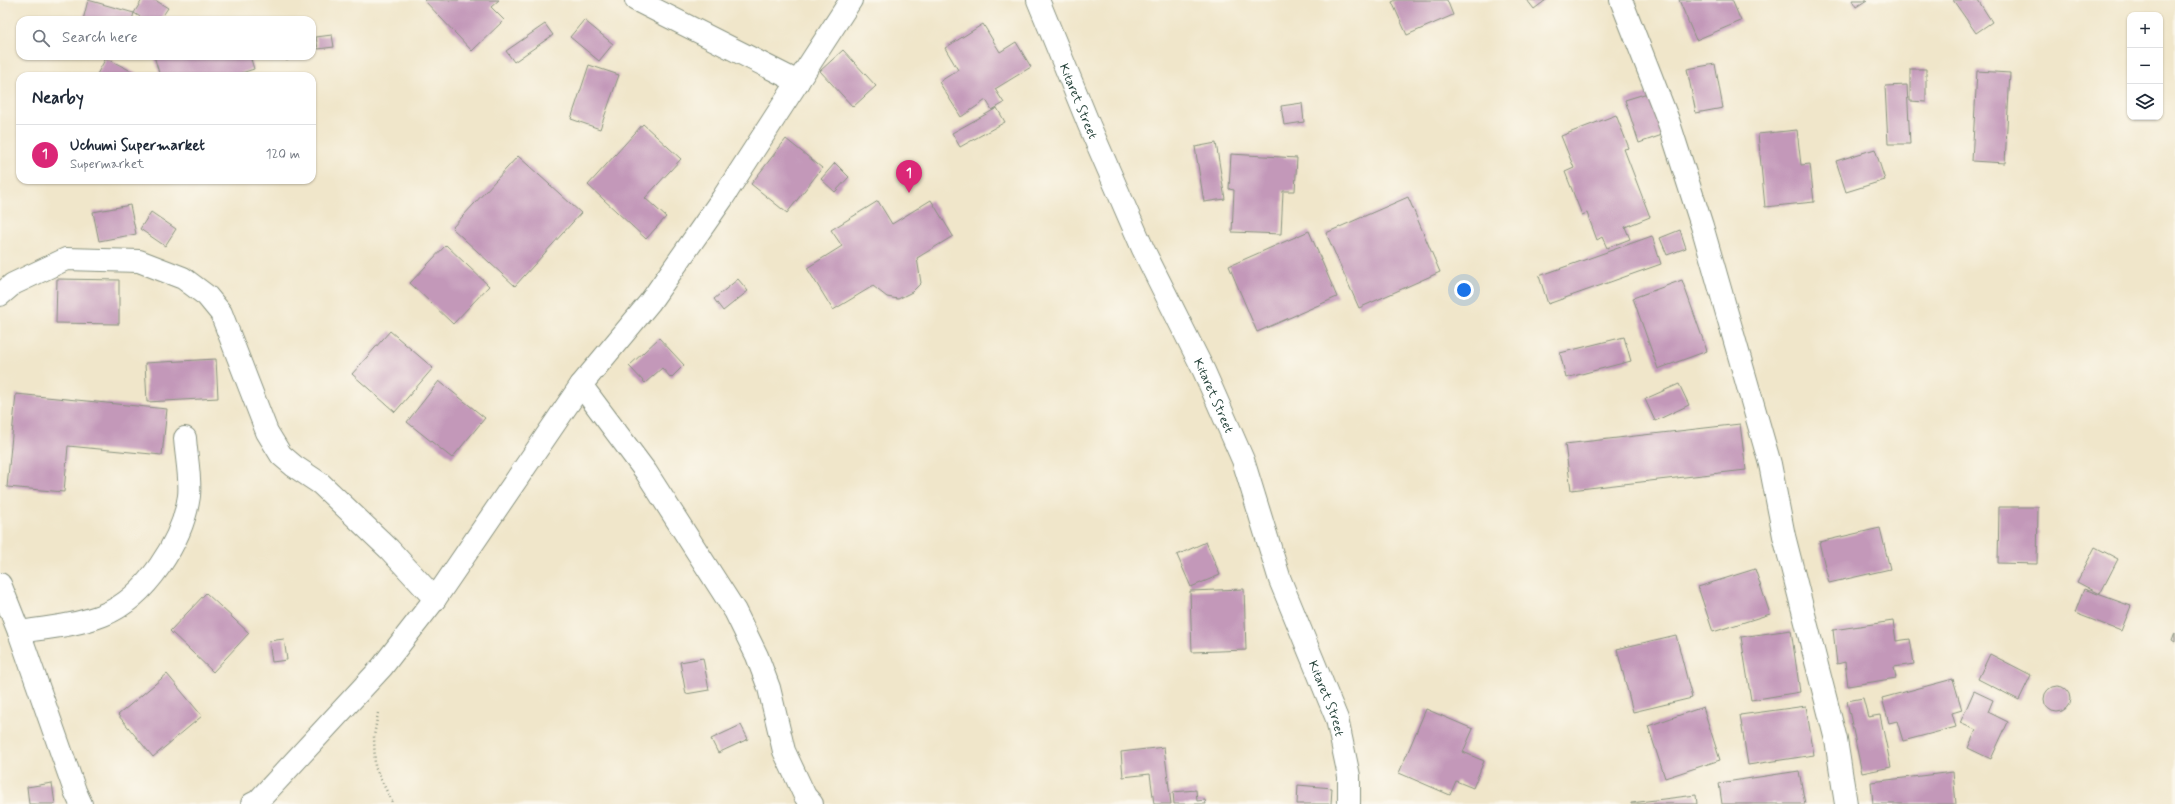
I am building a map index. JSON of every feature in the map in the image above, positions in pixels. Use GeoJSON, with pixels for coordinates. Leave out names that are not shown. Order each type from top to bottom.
{"type":"FeatureCollection","features":[{"type":"Feature","properties":{"kind":"street"},"geometry":{"type":"LineString","coordinates":[[636,0],[798,82]]}},
{"type":"Feature","properties":{"kind":"street"},"geometry":{"type":"LineString","coordinates":[[252,804],[258,801],[382,667],[435,599],[581,385],[650,302],[722,200],[851,0]]}},
{"type":"Feature","properties":{"kind":"street","name":"Kitaret Street"},"geometry":{"type":"LineString","coordinates":[[1038,0],[1088,125],[1143,249],[1204,371],[1243,460],[1280,580],[1337,719],[1349,776],[1349,804]]}},
{"type":"Feature","properties":{"kind":"street"},"geometry":{"type":"LineString","coordinates":[[1621,0],[1671,128],[1702,226],[1770,464],[1784,536],[1836,740],[1846,804]]}},
{"type":"Feature","properties":{"kind":"street"},"geometry":{"type":"LineString","coordinates":[[0,295],[13,284],[66,259],[139,261],[183,278],[207,296],[221,313],[267,432],[281,455],[294,466],[321,484],[390,548],[435,599]]}},
{"type":"Feature","properties":{"kind":"street"},"geometry":{"type":"LineString","coordinates":[[581,385],[646,472],[735,610],[757,656],[769,688],[784,751],[806,796],[812,804]]}},
{"type":"Feature","properties":{"kind":"street"},"geometry":{"type":"LineString","coordinates":[[19,632],[58,626],[103,615],[133,596],[151,577],[176,540],[189,495],[185,438]]}},
{"type":"Feature","properties":{"kind":"street"},"geometry":{"type":"LineString","coordinates":[[0,584],[19,632],[72,784],[81,804]]}},
{"type":"Feature","properties":{"kind":"path"},"geometry":{"type":"LineString","coordinates":[[382,667],[383,687],[374,736],[374,767],[393,804]]}},
{"type":"Feature","properties":{"kind":"building"},"geometry":{"type":"Polygon","coordinates":[[[88,0],[134,13],[133,16],[84,16],[88,0]]]}},
{"type":"Feature","properties":{"kind":"building"},"geometry":{"type":"Polygon","coordinates":[[[142,0],[155,0],[168,8],[163,16],[139,16],[134,13],[142,0]]]}},
{"type":"Feature","properties":{"kind":"building"},"geometry":{"type":"Polygon","coordinates":[[[424,0],[499,0],[491,7],[504,20],[472,51],[424,0]]]}},
{"type":"Feature","properties":{"kind":"building"},"geometry":{"type":"Polygon","coordinates":[[[1396,0],[1447,0],[1453,15],[1407,35],[1392,2],[1396,0]]]}},
{"type":"Feature","properties":{"kind":"building"},"geometry":{"type":"Polygon","coordinates":[[[1527,0],[1546,0],[1534,9],[1527,0]]]}},
{"type":"Feature","properties":{"kind":"building"},"geometry":{"type":"Polygon","coordinates":[[[1679,0],[1732,0],[1741,21],[1696,40],[1679,0]]]}},
{"type":"Feature","properties":{"kind":"building"},"geometry":{"type":"Polygon","coordinates":[[[1852,0],[1867,0],[1856,7],[1852,0]]]}},
{"type":"Feature","properties":{"kind":"building"},"geometry":{"type":"Polygon","coordinates":[[[1953,0],[1978,0],[1992,22],[1976,33],[1953,0]]]}},
{"type":"Feature","properties":{"kind":"building"},"geometry":{"type":"Polygon","coordinates":[[[584,20],[613,44],[599,61],[570,37],[584,20]]]}},
{"type":"Feature","properties":{"kind":"building"},"geometry":{"type":"Polygon","coordinates":[[[545,24],[553,35],[514,62],[506,51],[545,24]]]}},
{"type":"Feature","properties":{"kind":"building"},"geometry":{"type":"Polygon","coordinates":[[[983,24],[1000,52],[1016,42],[1031,67],[995,89],[1004,103],[992,110],[986,100],[961,117],[939,82],[958,70],[945,48],[983,24]]]}},
{"type":"Feature","properties":{"kind":"building"},"geometry":{"type":"Polygon","coordinates":[[[332,35],[334,47],[318,49],[316,37],[332,35]]]}},
{"type":"Feature","properties":{"kind":"building"},"geometry":{"type":"Polygon","coordinates":[[[843,50],[876,86],[853,107],[820,71],[843,50]]]}},
{"type":"Feature","properties":{"kind":"building"},"geometry":{"type":"Polygon","coordinates":[[[105,60],[110,60],[133,72],[98,72],[105,60]]]}},
{"type":"Feature","properties":{"kind":"building"},"geometry":{"type":"Polygon","coordinates":[[[155,60],[251,60],[254,69],[245,72],[159,72],[155,60]]]}},
{"type":"Feature","properties":{"kind":"building"},"geometry":{"type":"Polygon","coordinates":[[[1715,64],[1723,108],[1696,113],[1687,69],[1715,64]]]}},
{"type":"Feature","properties":{"kind":"building"},"geometry":{"type":"Polygon","coordinates":[[[589,65],[619,75],[600,129],[571,119],[589,65]]]}},
{"type":"Feature","properties":{"kind":"building"},"geometry":{"type":"Polygon","coordinates":[[[1910,69],[1926,69],[1926,102],[1910,101],[1910,69]]]}},
{"type":"Feature","properties":{"kind":"building"},"geometry":{"type":"Polygon","coordinates":[[[1977,71],[2010,73],[2005,163],[1972,161],[1977,71]]]}},
{"type":"Feature","properties":{"kind":"building"},"geometry":{"type":"Polygon","coordinates":[[[1907,85],[1910,144],[1888,144],[1885,86],[1907,85]]]}},
{"type":"Feature","properties":{"kind":"building"},"geometry":{"type":"Polygon","coordinates":[[[1651,92],[1665,134],[1639,143],[1625,100],[1651,92]]]}},
{"type":"Feature","properties":{"kind":"building"},"geometry":{"type":"Polygon","coordinates":[[[1302,103],[1304,122],[1284,125],[1281,106],[1302,103]]]}},
{"type":"Feature","properties":{"kind":"building"},"geometry":{"type":"Polygon","coordinates":[[[997,108],[1005,122],[960,147],[952,133],[997,108]]]}},
{"type":"Feature","properties":{"kind":"building"},"geometry":{"type":"Polygon","coordinates":[[[1616,115],[1629,148],[1624,149],[1650,217],[1625,227],[1630,239],[1607,248],[1602,237],[1597,240],[1587,213],[1582,215],[1565,172],[1574,168],[1561,136],[1616,115]]]}},
{"type":"Feature","properties":{"kind":"building"},"geometry":{"type":"Polygon","coordinates":[[[643,124],[681,159],[645,198],[666,217],[646,239],[588,185],[643,124]]]}},
{"type":"Feature","properties":{"kind":"building"},"geometry":{"type":"Polygon","coordinates":[[[1797,130],[1801,165],[1810,164],[1814,202],[1765,207],[1758,134],[1797,130]]]}},
{"type":"Feature","properties":{"kind":"building"},"geometry":{"type":"Polygon","coordinates":[[[786,139],[822,168],[787,213],[751,184],[786,139]]]}},
{"type":"Feature","properties":{"kind":"building"},"geometry":{"type":"Polygon","coordinates":[[[1216,143],[1225,199],[1204,202],[1195,147],[1216,143]]]}},
{"type":"Feature","properties":{"kind":"building"},"geometry":{"type":"Polygon","coordinates":[[[1875,149],[1885,180],[1846,192],[1836,161],[1875,149]]]}},
{"type":"Feature","properties":{"kind":"building"},"geometry":{"type":"Polygon","coordinates":[[[1231,154],[1297,158],[1295,191],[1283,191],[1281,234],[1232,232],[1234,190],[1229,189],[1231,154]]]}},
{"type":"Feature","properties":{"kind":"building"},"geometry":{"type":"Polygon","coordinates":[[[518,156],[581,213],[515,286],[452,228],[518,156]]]}},
{"type":"Feature","properties":{"kind":"building"},"geometry":{"type":"Polygon","coordinates":[[[835,163],[849,177],[835,192],[821,179],[835,163]]]}},
{"type":"Feature","properties":{"kind":"building"},"geometry":{"type":"Polygon","coordinates":[[[1408,197],[1440,272],[1359,308],[1326,233],[1408,197]]]}},
{"type":"Feature","properties":{"kind":"building"},"geometry":{"type":"Polygon","coordinates":[[[931,200],[953,236],[917,258],[921,283],[912,292],[898,299],[887,297],[873,286],[833,310],[807,268],[842,246],[831,230],[878,201],[892,224],[931,200]]]}},
{"type":"Feature","properties":{"kind":"building"},"geometry":{"type":"Polygon","coordinates":[[[130,205],[136,234],[99,241],[93,212],[130,205]]]}},
{"type":"Feature","properties":{"kind":"building"},"geometry":{"type":"Polygon","coordinates":[[[151,212],[176,229],[165,246],[140,229],[151,212]]]}},
{"type":"Feature","properties":{"kind":"building"},"geometry":{"type":"Polygon","coordinates":[[[1680,230],[1686,248],[1667,255],[1660,238],[1680,230]]]}},
{"type":"Feature","properties":{"kind":"building"},"geometry":{"type":"Polygon","coordinates":[[[1309,231],[1337,297],[1257,332],[1229,266],[1309,231]]]}},
{"type":"Feature","properties":{"kind":"building"},"geometry":{"type":"Polygon","coordinates":[[[1652,236],[1661,264],[1548,304],[1539,276],[1652,236]]]}},
{"type":"Feature","properties":{"kind":"building"},"geometry":{"type":"Polygon","coordinates":[[[446,245],[489,286],[453,324],[410,283],[446,245]]]}},
{"type":"Feature","properties":{"kind":"building"},"geometry":{"type":"Polygon","coordinates":[[[57,279],[119,280],[119,324],[56,323],[57,279]]]}},
{"type":"Feature","properties":{"kind":"building"},"geometry":{"type":"Polygon","coordinates":[[[738,279],[748,291],[723,311],[714,299],[738,279]]]}},
{"type":"Feature","properties":{"kind":"building"},"geometry":{"type":"Polygon","coordinates":[[[1682,280],[1707,351],[1658,369],[1633,298],[1682,280]]]}},
{"type":"Feature","properties":{"kind":"building"},"geometry":{"type":"Polygon","coordinates":[[[390,331],[433,368],[395,412],[352,374],[390,331]]]}},
{"type":"Feature","properties":{"kind":"building"},"geometry":{"type":"Polygon","coordinates":[[[1624,337],[1631,361],[1566,378],[1560,353],[1624,337]]]}},
{"type":"Feature","properties":{"kind":"building"},"geometry":{"type":"Polygon","coordinates":[[[659,338],[684,365],[671,378],[662,368],[645,383],[629,366],[659,338]]]}},
{"type":"Feature","properties":{"kind":"building"},"geometry":{"type":"Polygon","coordinates":[[[216,359],[218,398],[147,402],[145,363],[216,359]]]}},
{"type":"Feature","properties":{"kind":"building"},"geometry":{"type":"Polygon","coordinates":[[[439,381],[485,418],[452,458],[407,422],[439,381]]]}},
{"type":"Feature","properties":{"kind":"building"},"geometry":{"type":"Polygon","coordinates":[[[1679,384],[1689,405],[1655,421],[1645,399],[1679,384]]]}},
{"type":"Feature","properties":{"kind":"building"},"geometry":{"type":"Polygon","coordinates":[[[16,394],[167,409],[162,455],[68,446],[64,492],[7,487],[16,394]]]}},
{"type":"Feature","properties":{"kind":"building"},"geometry":{"type":"Polygon","coordinates":[[[1740,424],[1746,470],[1571,490],[1565,444],[1740,424]]]}},
{"type":"Feature","properties":{"kind":"building"},"geometry":{"type":"Polygon","coordinates":[[[1999,507],[2038,507],[2037,564],[1998,563],[1999,507]]]}},
{"type":"Feature","properties":{"kind":"building"},"geometry":{"type":"Polygon","coordinates":[[[1880,528],[1890,569],[1829,583],[1819,542],[1880,528]]]}},
{"type":"Feature","properties":{"kind":"building"},"geometry":{"type":"Polygon","coordinates":[[[1206,542],[1220,575],[1191,587],[1177,555],[1206,542]]]}},
{"type":"Feature","properties":{"kind":"building"},"geometry":{"type":"Polygon","coordinates":[[[2095,547],[2118,559],[2100,594],[2077,582],[2095,547]]]}},
{"type":"Feature","properties":{"kind":"building"},"geometry":{"type":"Polygon","coordinates":[[[1755,569],[1770,614],[1713,632],[1698,587],[1755,569]]]}},
{"type":"Feature","properties":{"kind":"building"},"geometry":{"type":"Polygon","coordinates":[[[1244,589],[1246,650],[1192,652],[1190,591],[1244,589]]]}},
{"type":"Feature","properties":{"kind":"building"},"geometry":{"type":"Polygon","coordinates":[[[2084,589],[2131,606],[2121,631],[2075,613],[2084,589]]]}},
{"type":"Feature","properties":{"kind":"building"},"geometry":{"type":"Polygon","coordinates":[[[206,593],[249,633],[213,672],[170,631],[206,593]]]}},
{"type":"Feature","properties":{"kind":"building"},"geometry":{"type":"Polygon","coordinates":[[[1893,621],[1896,641],[1910,639],[1914,664],[1894,667],[1896,678],[1848,686],[1845,662],[1837,664],[1833,630],[1893,621]]]}},
{"type":"Feature","properties":{"kind":"building"},"geometry":{"type":"Polygon","coordinates":[[[1791,630],[1800,692],[1751,700],[1741,637],[1791,630]]]}},
{"type":"Feature","properties":{"kind":"building"},"geometry":{"type":"Polygon","coordinates":[[[2175,633],[2175,643],[2172,641],[2175,633]]]}},
{"type":"Feature","properties":{"kind":"building"},"geometry":{"type":"Polygon","coordinates":[[[1676,635],[1692,698],[1633,712],[1617,649],[1676,635]]]}},
{"type":"Feature","properties":{"kind":"building"},"geometry":{"type":"Polygon","coordinates":[[[284,639],[287,660],[272,662],[269,641],[284,639]]]}},
{"type":"Feature","properties":{"kind":"building"},"geometry":{"type":"Polygon","coordinates":[[[1990,654],[2031,675],[2019,700],[1978,679],[1990,654]]]}},
{"type":"Feature","properties":{"kind":"building"},"geometry":{"type":"Polygon","coordinates":[[[703,658],[709,690],[686,694],[680,662],[703,658]]]}},
{"type":"Feature","properties":{"kind":"building"},"geometry":{"type":"Polygon","coordinates":[[[167,674],[202,716],[153,757],[118,715],[167,674]]]}},
{"type":"Feature","properties":{"kind":"building"},"geometry":{"type":"Polygon","coordinates":[[[1953,679],[1962,710],[1952,713],[1956,727],[1903,741],[1897,721],[1889,723],[1882,698],[1953,679]]]}},
{"type":"Feature","properties":{"kind":"building"},"geometry":{"type":"Polygon","coordinates":[[[2057,686],[2066,690],[2070,699],[2066,708],[2057,712],[2048,708],[2044,699],[2048,690],[2057,686]]]}},
{"type":"Feature","properties":{"kind":"building"},"geometry":{"type":"Polygon","coordinates":[[[1974,691],[1993,700],[1988,712],[2008,722],[1991,759],[1968,748],[1976,730],[1960,723],[1974,691]]]}},
{"type":"Feature","properties":{"kind":"building"},"geometry":{"type":"Polygon","coordinates":[[[1863,698],[1868,717],[1880,715],[1891,767],[1862,773],[1847,701],[1863,698]]]}},
{"type":"Feature","properties":{"kind":"building"},"geometry":{"type":"Polygon","coordinates":[[[1806,706],[1814,755],[1748,765],[1740,715],[1806,706]]]}},
{"type":"Feature","properties":{"kind":"building"},"geometry":{"type":"Polygon","coordinates":[[[1703,707],[1720,760],[1665,778],[1648,726],[1703,707]]]}},
{"type":"Feature","properties":{"kind":"building"},"geometry":{"type":"Polygon","coordinates":[[[1426,709],[1473,729],[1463,752],[1484,761],[1473,788],[1456,781],[1450,795],[1399,773],[1426,709]]]}},
{"type":"Feature","properties":{"kind":"building"},"geometry":{"type":"Polygon","coordinates":[[[741,725],[748,739],[718,753],[711,739],[741,725]]]}},
{"type":"Feature","properties":{"kind":"building"},"geometry":{"type":"Polygon","coordinates":[[[1164,747],[1171,804],[1154,804],[1150,774],[1123,777],[1121,752],[1164,747]]]}},
{"type":"Feature","properties":{"kind":"building"},"geometry":{"type":"Polygon","coordinates":[[[1799,771],[1805,804],[1722,804],[1719,783],[1799,771]]]}},
{"type":"Feature","properties":{"kind":"building"},"geometry":{"type":"Polygon","coordinates":[[[1953,772],[1956,804],[1873,804],[1871,782],[1953,772]]]}},
{"type":"Feature","properties":{"kind":"building"},"geometry":{"type":"Polygon","coordinates":[[[52,783],[55,804],[29,804],[27,787],[52,783]]]}},
{"type":"Feature","properties":{"kind":"building"},"geometry":{"type":"Polygon","coordinates":[[[1298,785],[1332,788],[1331,804],[1297,804],[1298,785]]]}},
{"type":"Feature","properties":{"kind":"building"},"geometry":{"type":"Polygon","coordinates":[[[1196,790],[1197,801],[1205,800],[1206,804],[1174,804],[1173,792],[1196,790]]]}},
{"type":"Feature","properties":{"kind":"building"},"geometry":{"type":"Polygon","coordinates":[[[1696,795],[1697,804],[1631,804],[1631,803],[1696,795]]]}},
{"type":"Feature","properties":{"kind":"place","name":"Uchumi Supermarket"},"geometry":{"type":"Point","coordinates":[909,193]}}]}
